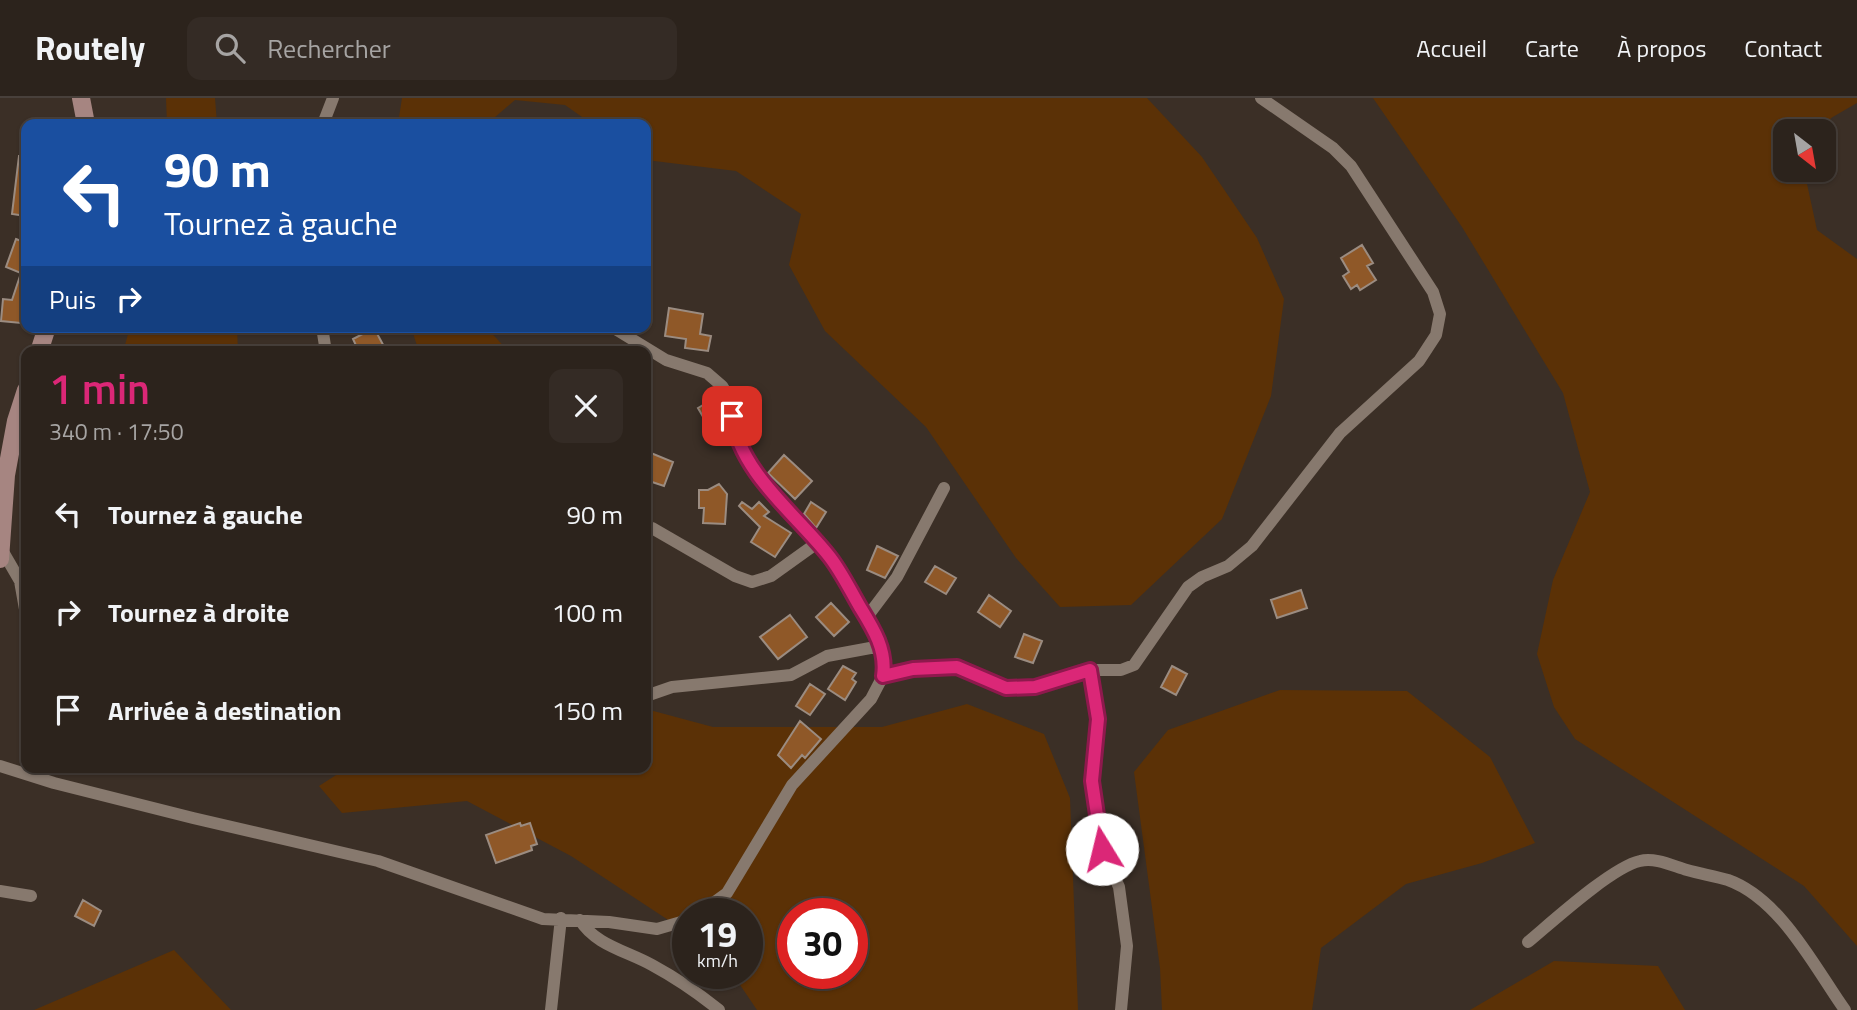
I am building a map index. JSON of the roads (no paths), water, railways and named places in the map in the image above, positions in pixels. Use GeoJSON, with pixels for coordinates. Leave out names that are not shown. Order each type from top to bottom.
{"type":"FeatureCollection","features":[{"type":"Feature","properties":{"kind":"street"},"geometry":{"type":"LineString","coordinates":[[81,98],[85,119]]}},
{"type":"Feature","properties":{"kind":"street"},"geometry":{"type":"LineString","coordinates":[[325,119],[333,98]]}},
{"type":"Feature","properties":{"kind":"street"},"geometry":{"type":"LineString","coordinates":[[883,676],[913,669],[957,667],[1006,688],[1035,687],[1090,670],[1121,670],[1134,665],[1188,587],[1202,577],[1228,566],[1252,546],[1340,433],[1419,361],[1436,335],[1440,314],[1433,292],[1351,166],[1334,148],[1261,98]]}},
{"type":"Feature","properties":{"kind":"street"},"geometry":{"type":"LineString","coordinates":[[622,333],[643,346]]}},
{"type":"Feature","properties":{"kind":"street"},"geometry":{"type":"LineString","coordinates":[[651,351],[666,360],[706,373],[722,386],[730,399],[734,433],[753,468],[829,557],[867,617],[881,646],[885,662],[883,676],[871,699],[792,785],[727,893],[720,898]]}},
{"type":"Feature","properties":{"kind":"street"},"geometry":{"type":"LineString","coordinates":[[21,406],[6,475],[1,554],[20,580],[21,586]]}},
{"type":"Feature","properties":{"kind":"street"},"geometry":{"type":"LineString","coordinates":[[867,617],[897,578],[944,488]]}},
{"type":"Feature","properties":{"kind":"street"},"geometry":{"type":"LineString","coordinates":[[652,528],[735,576],[752,582],[771,576],[817,543]]}},
{"type":"Feature","properties":{"kind":"street"},"geometry":{"type":"LineString","coordinates":[[651,694],[672,687],[791,675],[827,656],[881,646]]}},
{"type":"Feature","properties":{"kind":"street"},"geometry":{"type":"LineString","coordinates":[[1090,670],[1098,719],[1092,781],[1102,849],[1119,887],[1128,946],[1121,1010]]}},
{"type":"Feature","properties":{"kind":"street"},"geometry":{"type":"LineString","coordinates":[[0,766],[21,772]]}},
{"type":"Feature","properties":{"kind":"street"},"geometry":{"type":"LineString","coordinates":[[25,773],[167,812],[378,861],[543,919],[561,918],[657,929],[672,925]]}},
{"type":"Feature","properties":{"kind":"street"},"geometry":{"type":"LineString","coordinates":[[1528,942],[1627,866],[1642,860],[1656,860],[1730,881],[1757,898],[1779,918],[1845,1010]]}},
{"type":"Feature","properties":{"kind":"street"},"geometry":{"type":"LineString","coordinates":[[0,891],[31,895]]}},
{"type":"Feature","properties":{"kind":"street"},"geometry":{"type":"LineString","coordinates":[[551,1010],[561,918]]}},
{"type":"Feature","properties":{"kind":"street"},"geometry":{"type":"LineString","coordinates":[[580,920],[586,930],[598,940],[680,981],[719,1010]]}}]}
